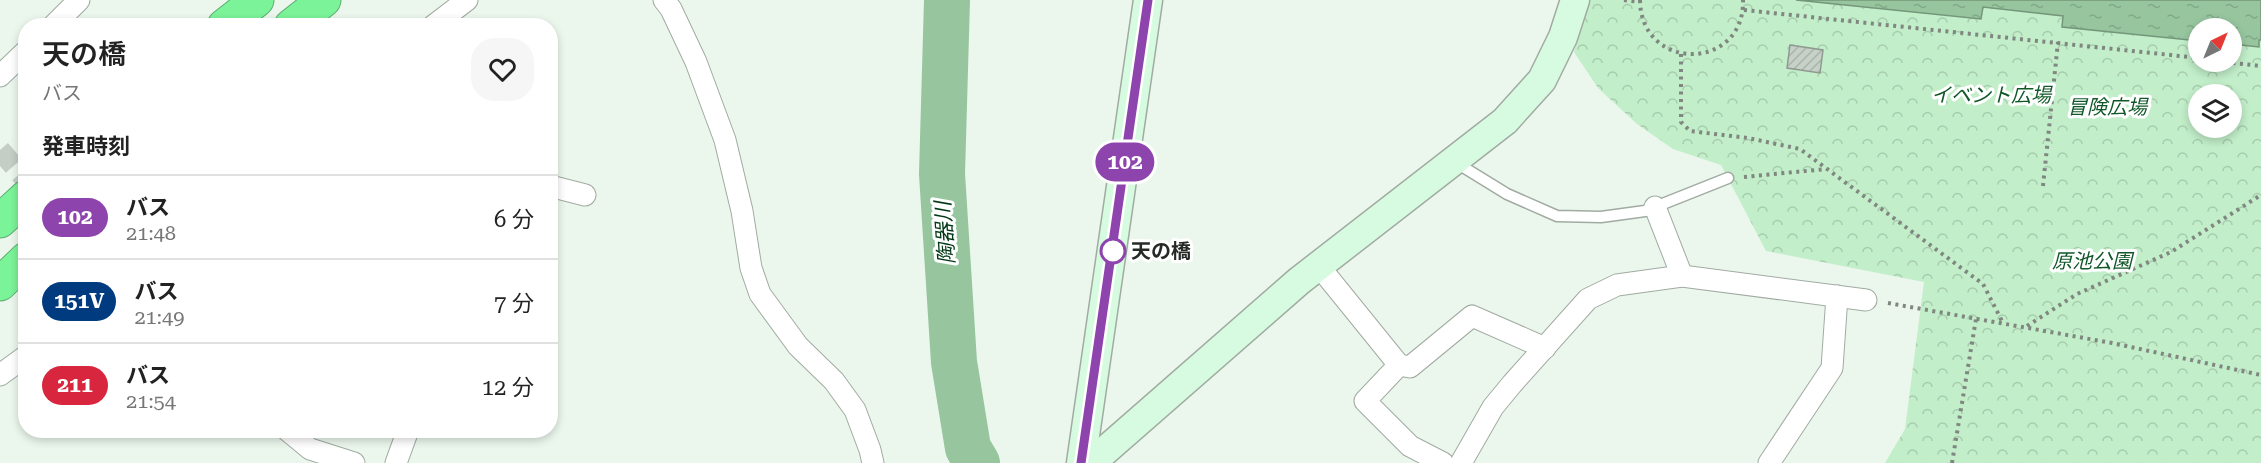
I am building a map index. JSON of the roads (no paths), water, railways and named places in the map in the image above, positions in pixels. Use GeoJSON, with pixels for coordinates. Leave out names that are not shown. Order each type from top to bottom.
{"type":"FeatureCollection","features":[{"type":"Feature","properties":{"kind":"highway"},"geometry":{"type":"LineString","coordinates":[[234,18],[257,0]]}},
{"type":"Feature","properties":{"kind":"highway"},"geometry":{"type":"LineString","coordinates":[[301,18],[324,0]]}},
{"type":"Feature","properties":{"kind":"highway"},"geometry":{"type":"LineString","coordinates":[[0,221],[18,204]]}},
{"type":"Feature","properties":{"kind":"highway"},"geometry":{"type":"LineString","coordinates":[[0,284],[18,267]]}},
{"type":"Feature","properties":{"kind":"street"},"geometry":{"type":"LineString","coordinates":[[61,18],[80,0]]}},
{"type":"Feature","properties":{"kind":"street"},"geometry":{"type":"LineString","coordinates":[[443,18],[467,0]]}},
{"type":"Feature","properties":{"kind":"street"},"geometry":{"type":"LineString","coordinates":[[664,0],[671,9],[696,62],[726,140],[742,211],[751,268],[760,294],[798,346],[834,381],[855,410],[873,463]]}},
{"type":"Feature","properties":{"kind":"street"},"geometry":{"type":"LineString","coordinates":[[1081,463],[1148,0]]}},
{"type":"Feature","properties":{"kind":"street"},"geometry":{"type":"LineString","coordinates":[[1091,463],[1318,265],[1505,121],[1542,80],[1563,37],[1575,0]]}},
{"type":"Feature","properties":{"kind":"street"},"geometry":{"type":"LineString","coordinates":[[0,76],[18,59]]}},
{"type":"Feature","properties":{"kind":"street"},"geometry":{"type":"LineString","coordinates":[[558,188],[585,195]]}},
{"type":"Feature","properties":{"kind":"street"},"geometry":{"type":"LineString","coordinates":[[1655,207],[1682,276]]}},
{"type":"Feature","properties":{"kind":"street"},"geometry":{"type":"LineString","coordinates":[[1318,265],[1399,365],[1410,367],[1472,315],[1545,348]]}},
{"type":"Feature","properties":{"kind":"street"},"geometry":{"type":"LineString","coordinates":[[1461,463],[1493,407],[1588,299],[1617,285],[1682,276],[1866,300]]}},
{"type":"Feature","properties":{"kind":"street"},"geometry":{"type":"LineString","coordinates":[[1769,463],[1832,368],[1837,296]]}},
{"type":"Feature","properties":{"kind":"street"},"geometry":{"type":"LineString","coordinates":[[0,375],[18,362]]}},
{"type":"Feature","properties":{"kind":"street"},"geometry":{"type":"LineString","coordinates":[[1399,365],[1365,401],[1410,446],[1443,463]]}},
{"type":"Feature","properties":{"kind":"street"},"geometry":{"type":"LineString","coordinates":[[296,438],[309,449],[354,463]]}},
{"type":"Feature","properties":{"kind":"street"},"geometry":{"type":"LineString","coordinates":[[396,463],[405,438]]}},
{"type":"Feature","properties":{"kind":"lane"},"geometry":{"type":"LineString","coordinates":[[1453,161],[1507,194],[1557,216],[1601,217],[1645,211],[1728,178]]}},
{"type":"Feature","properties":{"kind":"water"},"geometry":{"type":"Polygon","coordinates":[[[1796,0],[2261,0],[2261,40],[2259,40],[2259,47],[2242,45],[2242,18],[2188,18],[2188,40],[2062,27],[2063,16],[1983,7],[1981,19],[1796,0]]]}},
{"type":"Feature","properties":{"kind":"waterway","name":"陶器川"},"geometry":{"type":"LineString","coordinates":[[947,0],[942,174],[954,362],[968,448],[977,463]]}},
{"type":"Feature","properties":{"kind":"tunnel"},"geometry":{"type":"LineString","coordinates":[[0,150],[18,171]]}},
{"type":"Feature","properties":{"kind":"place","name":"天の橋"},"geometry":{"type":"Point","coordinates":[1113,251]}},
{"type":"Feature","properties":{"kind":"park label","name":"イベント広場"},"geometry":{"type":"Point","coordinates":[1991,95]}},
{"type":"Feature","properties":{"kind":"park label","name":"冒険広場"},"geometry":{"type":"Point","coordinates":[2107,107]}},
{"type":"Feature","properties":{"kind":"park label","name":"原池公園"},"geometry":{"type":"Point","coordinates":[2092,261]}}]}
